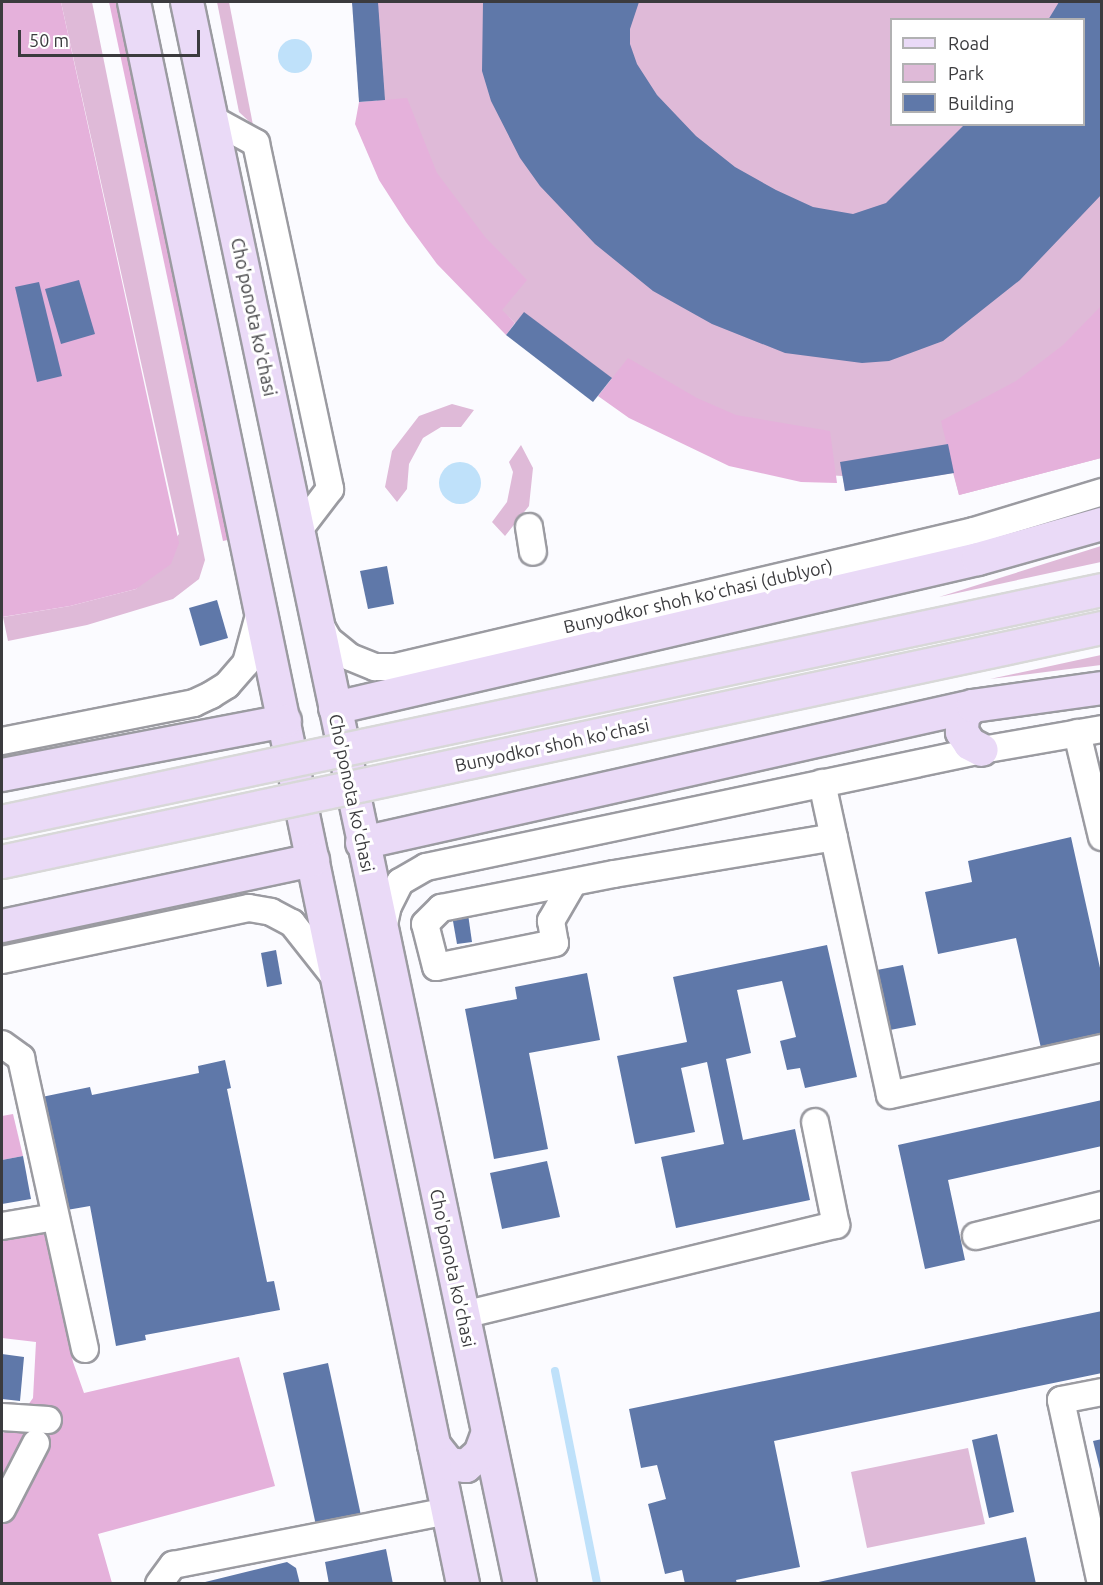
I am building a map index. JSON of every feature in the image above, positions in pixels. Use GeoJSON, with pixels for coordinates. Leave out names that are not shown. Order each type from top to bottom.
{"type":"FeatureCollection","features":[{"type":"Feature","properties":{"kind":"main road"},"geometry":{"type":"LineString","coordinates":[[134,2],[463,1584]]}},
{"type":"Feature","properties":{"kind":"main road","name":"Cho'ponota ko'chasi"},"geometry":{"type":"LineString","coordinates":[[187,2],[362,843],[520,1584]]}},
{"type":"Feature","properties":{"kind":"main road"},"geometry":{"type":"LineString","coordinates":[[335,708],[978,559],[1101,524]]}},
{"type":"Feature","properties":{"kind":"main road","name":"Bunyodkor shoh ko'chasi"},"geometry":{"type":"LineString","coordinates":[[2,822],[1101,590]]}},
{"type":"Feature","properties":{"kind":"main road","name":"Bunyodkor shoh ko'chasi"},"geometry":{"type":"LineString","coordinates":[[2,862],[1101,628]]}},
{"type":"Feature","properties":{"kind":"main road"},"geometry":{"type":"LineString","coordinates":[[362,843],[973,706],[1101,688]]}},
{"type":"Feature","properties":{"kind":"main road"},"geometry":{"type":"LineString","coordinates":[[973,706],[963,716],[962,732],[970,744],[982,750]]}},
{"type":"Feature","properties":{"kind":"main road"},"geometry":{"type":"LineString","coordinates":[[2,775],[285,720]]}},
{"type":"Feature","properties":{"kind":"main road"},"geometry":{"type":"LineString","coordinates":[[2,926],[313,860]]}},
{"type":"Feature","properties":{"kind":"main road"},"geometry":{"type":"LineString","coordinates":[[434,1445],[449,1464],[466,1466],[480,1454],[488,1432]]}},
{"type":"Feature","properties":{"kind":"street","name":"Bunyodkor shoh koʻchasi (dublyor)"},"geometry":{"type":"LineString","coordinates":[[315,612],[329,640],[350,657],[375,667],[396,667],[974,531],[1101,492]]}},
{"type":"Feature","properties":{"kind":"street"},"geometry":{"type":"LineString","coordinates":[[529,527],[533,552]]}},
{"type":"Feature","properties":{"kind":"street"},"geometry":{"type":"LineString","coordinates":[[2,741],[194,703],[211,695],[227,685],[246,663],[257,630],[258,591]]}},
{"type":"Feature","properties":{"kind":"street"},"geometry":{"type":"LineString","coordinates":[[384,944],[384,919],[394,892],[410,874],[426,867],[982,750],[1089,731],[1101,837]]}},
{"type":"Feature","properties":{"kind":"street"},"geometry":{"type":"LineString","coordinates":[[822,783],[890,1095],[1101,1048]]}},
{"type":"Feature","properties":{"kind":"street"},"geometry":{"type":"LineString","coordinates":[[573,883],[551,921],[555,943],[436,967],[425,924],[436,911],[573,883],[834,837]]}},
{"type":"Feature","properties":{"kind":"street"},"geometry":{"type":"LineString","coordinates":[[2,960],[249,908],[270,912],[292,923],[318,952],[339,985]]}},
{"type":"Feature","properties":{"kind":"street"},"geometry":{"type":"LineString","coordinates":[[2,1044],[21,1058],[54,1217],[85,1349]]}},
{"type":"Feature","properties":{"kind":"street"},"geometry":{"type":"LineString","coordinates":[[463,1315],[836,1225],[815,1122]]}},
{"type":"Feature","properties":{"kind":"street"},"geometry":{"type":"LineString","coordinates":[[976,1236],[1101,1205]]}},
{"type":"Feature","properties":{"kind":"street"},"geometry":{"type":"LineString","coordinates":[[2,1226],[54,1217]]}},
{"type":"Feature","properties":{"kind":"street"},"geometry":{"type":"LineString","coordinates":[[1101,1392],[1061,1400],[1101,1584]]}},
{"type":"Feature","properties":{"kind":"street"},"geometry":{"type":"LineString","coordinates":[[2,1417],[42,1431],[2,1509]]}},
{"type":"Feature","properties":{"kind":"street"},"geometry":{"type":"LineString","coordinates":[[159,1584],[173,1565],[448,1511]]}},
{"type":"Feature","properties":{"kind":"green space"},"geometry":{"type":"Polygon","coordinates":[[[61,2],[92,2],[205,560],[199,579],[173,599],[87,625],[8,641],[3,617],[70,606],[136,589],[179,534],[61,2]]]}},
{"type":"Feature","properties":{"kind":"green space"},"geometry":{"type":"Polygon","coordinates":[[[217,2],[229,2],[253,125],[239,112],[217,2]]]}},
{"type":"Feature","properties":{"kind":"green space"},"geometry":{"type":"Polygon","coordinates":[[[352,2],[1101,2],[1101,458],[959,495],[953,473],[845,491],[843,476],[803,474],[762,466],[515,323],[502,311],[387,140],[352,2]]]}},
{"type":"Feature","properties":{"kind":"green space"},"geometry":{"type":"Polygon","coordinates":[[[452,404],[474,410],[461,427],[441,427],[423,438],[409,464],[407,489],[397,502],[385,487],[392,451],[419,416],[452,404]]]}},
{"type":"Feature","properties":{"kind":"green space"},"geometry":{"type":"Polygon","coordinates":[[[521,445],[533,468],[529,506],[505,536],[492,522],[507,502],[513,472],[509,462],[521,445]]]}},
{"type":"Feature","properties":{"kind":"green space"},"geometry":{"type":"Polygon","coordinates":[[[1101,546],[1101,562],[939,597],[1101,546]]]}},
{"type":"Feature","properties":{"kind":"green space"},"geometry":{"type":"Polygon","coordinates":[[[1101,655],[1101,665],[990,679],[1101,655]]]}},
{"type":"Feature","properties":{"kind":"green space"},"geometry":{"type":"Polygon","coordinates":[[[968,1448],[985,1524],[867,1548],[851,1472],[968,1448]]]}},
{"type":"Feature","properties":{"kind":"shaded area"},"geometry":{"type":"Polygon","coordinates":[[[2,2],[61,2],[179,543],[171,564],[136,589],[70,606],[2,617],[2,2]]]}},
{"type":"Feature","properties":{"kind":"shaded area"},"geometry":{"type":"Polygon","coordinates":[[[109,2],[117,2],[232,539],[223,541],[109,2]]]}},
{"type":"Feature","properties":{"kind":"shaded area"},"geometry":{"type":"Polygon","coordinates":[[[407,98],[437,173],[485,237],[527,280],[502,310],[515,323],[506,335],[437,264],[406,222],[379,180],[355,124],[359,102],[407,98]]]}},
{"type":"Feature","properties":{"kind":"shaded area"},"geometry":{"type":"Polygon","coordinates":[[[1101,306],[1101,458],[959,495],[941,421],[1016,381],[1063,345],[1101,306]]]}},
{"type":"Feature","properties":{"kind":"shaded area"},"geometry":{"type":"Polygon","coordinates":[[[628,358],[697,398],[736,415],[830,431],[837,483],[801,482],[729,466],[629,418],[598,396],[628,358]]]}},
{"type":"Feature","properties":{"kind":"shaded area"},"geometry":{"type":"Polygon","coordinates":[[[13,1114],[23,1156],[2,1160],[2,1116],[13,1114]]]}},
{"type":"Feature","properties":{"kind":"shaded area"},"geometry":{"type":"Polygon","coordinates":[[[46,1232],[73,1362],[84,1393],[239,1357],[275,1486],[98,1534],[112,1583],[2,1583],[2,1434],[14,1425],[33,1398],[36,1342],[2,1338],[2,1239],[46,1232]]]}},
{"type":"Feature","properties":{"kind":"water"},"geometry":{"type":"Polygon","coordinates":[[[295,39],[307,44],[312,56],[307,68],[295,73],[283,68],[278,56],[283,44],[295,39]]]}},
{"type":"Feature","properties":{"kind":"water"},"geometry":{"type":"Polygon","coordinates":[[[460,462],[468,463],[475,468],[480,475],[480,491],[475,498],[468,503],[460,504],[452,503],[445,498],[440,491],[439,483],[440,475],[445,468],[452,463],[460,462]]]}},
{"type":"Feature","properties":{"kind":"building"},"geometry":{"type":"Polygon","coordinates":[[[352,2],[378,2],[385,100],[359,102],[352,2]]]}},
{"type":"Feature","properties":{"kind":"building"},"geometry":{"type":"Polygon","coordinates":[[[483,2],[639,2],[630,29],[630,44],[637,64],[657,95],[696,136],[735,167],[776,190],[813,207],[853,214],[886,203],[963,126],[1085,126],[1085,18],[1049,18],[1059,2],[1102,2],[1102,194],[1020,280],[943,341],[889,361],[862,363],[785,353],[712,324],[653,291],[595,244],[540,186],[520,158],[491,101],[482,71],[483,2]]]}},
{"type":"Feature","properties":{"kind":"building"},"geometry":{"type":"Polygon","coordinates":[[[79,280],[95,334],[61,344],[45,289],[79,280]]]}},
{"type":"Feature","properties":{"kind":"building"},"geometry":{"type":"Polygon","coordinates":[[[39,282],[62,376],[37,382],[15,287],[39,282]]]}},
{"type":"Feature","properties":{"kind":"building"},"geometry":{"type":"Polygon","coordinates":[[[524,312],[612,378],[593,402],[506,335],[524,312]]]}},
{"type":"Feature","properties":{"kind":"building"},"geometry":{"type":"Polygon","coordinates":[[[948,444],[954,473],[845,491],[840,462],[948,444]]]}},
{"type":"Feature","properties":{"kind":"building"},"geometry":{"type":"Polygon","coordinates":[[[387,566],[394,604],[368,609],[360,571],[387,566]]]}},
{"type":"Feature","properties":{"kind":"building"},"geometry":{"type":"Polygon","coordinates":[[[217,600],[228,638],[200,646],[189,608],[217,600]]]}},
{"type":"Feature","properties":{"kind":"building"},"geometry":{"type":"Polygon","coordinates":[[[1071,837],[1102,977],[1102,1034],[1041,1048],[1016,938],[938,954],[925,892],[972,882],[968,861],[1071,837]]]}},
{"type":"Feature","properties":{"kind":"building"},"geometry":{"type":"Polygon","coordinates":[[[467,907],[472,942],[457,944],[451,910],[467,907]]]}},
{"type":"Feature","properties":{"kind":"building"},"geometry":{"type":"Polygon","coordinates":[[[827,945],[857,1077],[805,1088],[800,1068],[787,1070],[780,1041],[796,1037],[782,981],[737,990],[751,1053],[726,1059],[743,1140],[795,1129],[810,1200],[676,1228],[661,1157],[724,1144],[707,1062],[681,1068],[695,1132],[635,1144],[617,1056],[687,1042],[673,977],[827,945]]]}},
{"type":"Feature","properties":{"kind":"building"},"geometry":{"type":"Polygon","coordinates":[[[276,950],[282,984],[267,987],[261,953],[276,950]]]}},
{"type":"Feature","properties":{"kind":"building"},"geometry":{"type":"Polygon","coordinates":[[[903,965],[916,1025],[890,1030],[877,970],[903,965]]]}},
{"type":"Feature","properties":{"kind":"building"},"geometry":{"type":"Polygon","coordinates":[[[587,973],[600,1040],[529,1053],[548,1149],[494,1159],[465,1009],[517,999],[515,987],[587,973]]]}},
{"type":"Feature","properties":{"kind":"building"},"geometry":{"type":"Polygon","coordinates":[[[225,1060],[231,1088],[227,1089],[267,1282],[274,1281],[280,1310],[145,1335],[146,1340],[116,1346],[90,1206],[61,1211],[37,1098],[90,1087],[92,1095],[199,1073],[198,1066],[225,1060]]]}},
{"type":"Feature","properties":{"kind":"building"},"geometry":{"type":"Polygon","coordinates":[[[1102,1100],[1102,1146],[948,1180],[965,1260],[925,1269],[898,1145],[1102,1100]]]}},
{"type":"Feature","properties":{"kind":"building"},"geometry":{"type":"Polygon","coordinates":[[[23,1156],[31,1199],[2,1204],[2,1160],[23,1156]]]}},
{"type":"Feature","properties":{"kind":"building"},"geometry":{"type":"Polygon","coordinates":[[[547,1161],[560,1217],[502,1229],[490,1173],[547,1161]]]}},
{"type":"Feature","properties":{"kind":"building"},"geometry":{"type":"Polygon","coordinates":[[[1102,1311],[1102,1373],[774,1441],[800,1567],[736,1580],[737,1584],[685,1584],[682,1570],[665,1574],[648,1504],[666,1499],[657,1465],[641,1468],[629,1409],[1102,1311]]]}},
{"type":"Feature","properties":{"kind":"building"},"geometry":{"type":"Polygon","coordinates":[[[2,1354],[24,1357],[20,1401],[2,1399],[2,1354]]]}},
{"type":"Feature","properties":{"kind":"building"},"geometry":{"type":"Polygon","coordinates":[[[328,1363],[362,1520],[317,1530],[283,1373],[328,1363]]]}},
{"type":"Feature","properties":{"kind":"building"},"geometry":{"type":"Polygon","coordinates":[[[997,1434],[1014,1512],[989,1518],[972,1440],[997,1434]]]}},
{"type":"Feature","properties":{"kind":"building"},"geometry":{"type":"Polygon","coordinates":[[[1102,1439],[1102,1473],[1101,1473],[1093,1441],[1102,1439]]]}},
{"type":"Feature","properties":{"kind":"building"},"geometry":{"type":"Polygon","coordinates":[[[1026,1537],[1036,1584],[814,1584],[814,1583],[1026,1537]]]}},
{"type":"Feature","properties":{"kind":"building"},"geometry":{"type":"Polygon","coordinates":[[[386,1549],[393,1584],[329,1584],[325,1562],[386,1549]]]}},
{"type":"Feature","properties":{"kind":"building"},"geometry":{"type":"Polygon","coordinates":[[[287,1562],[296,1568],[300,1584],[197,1584],[287,1562]]]}},
{"type":"Feature","properties":{"kind":"waterway"},"geometry":{"type":"LineString","coordinates":[[555,1371],[597,1584]]}}]}
